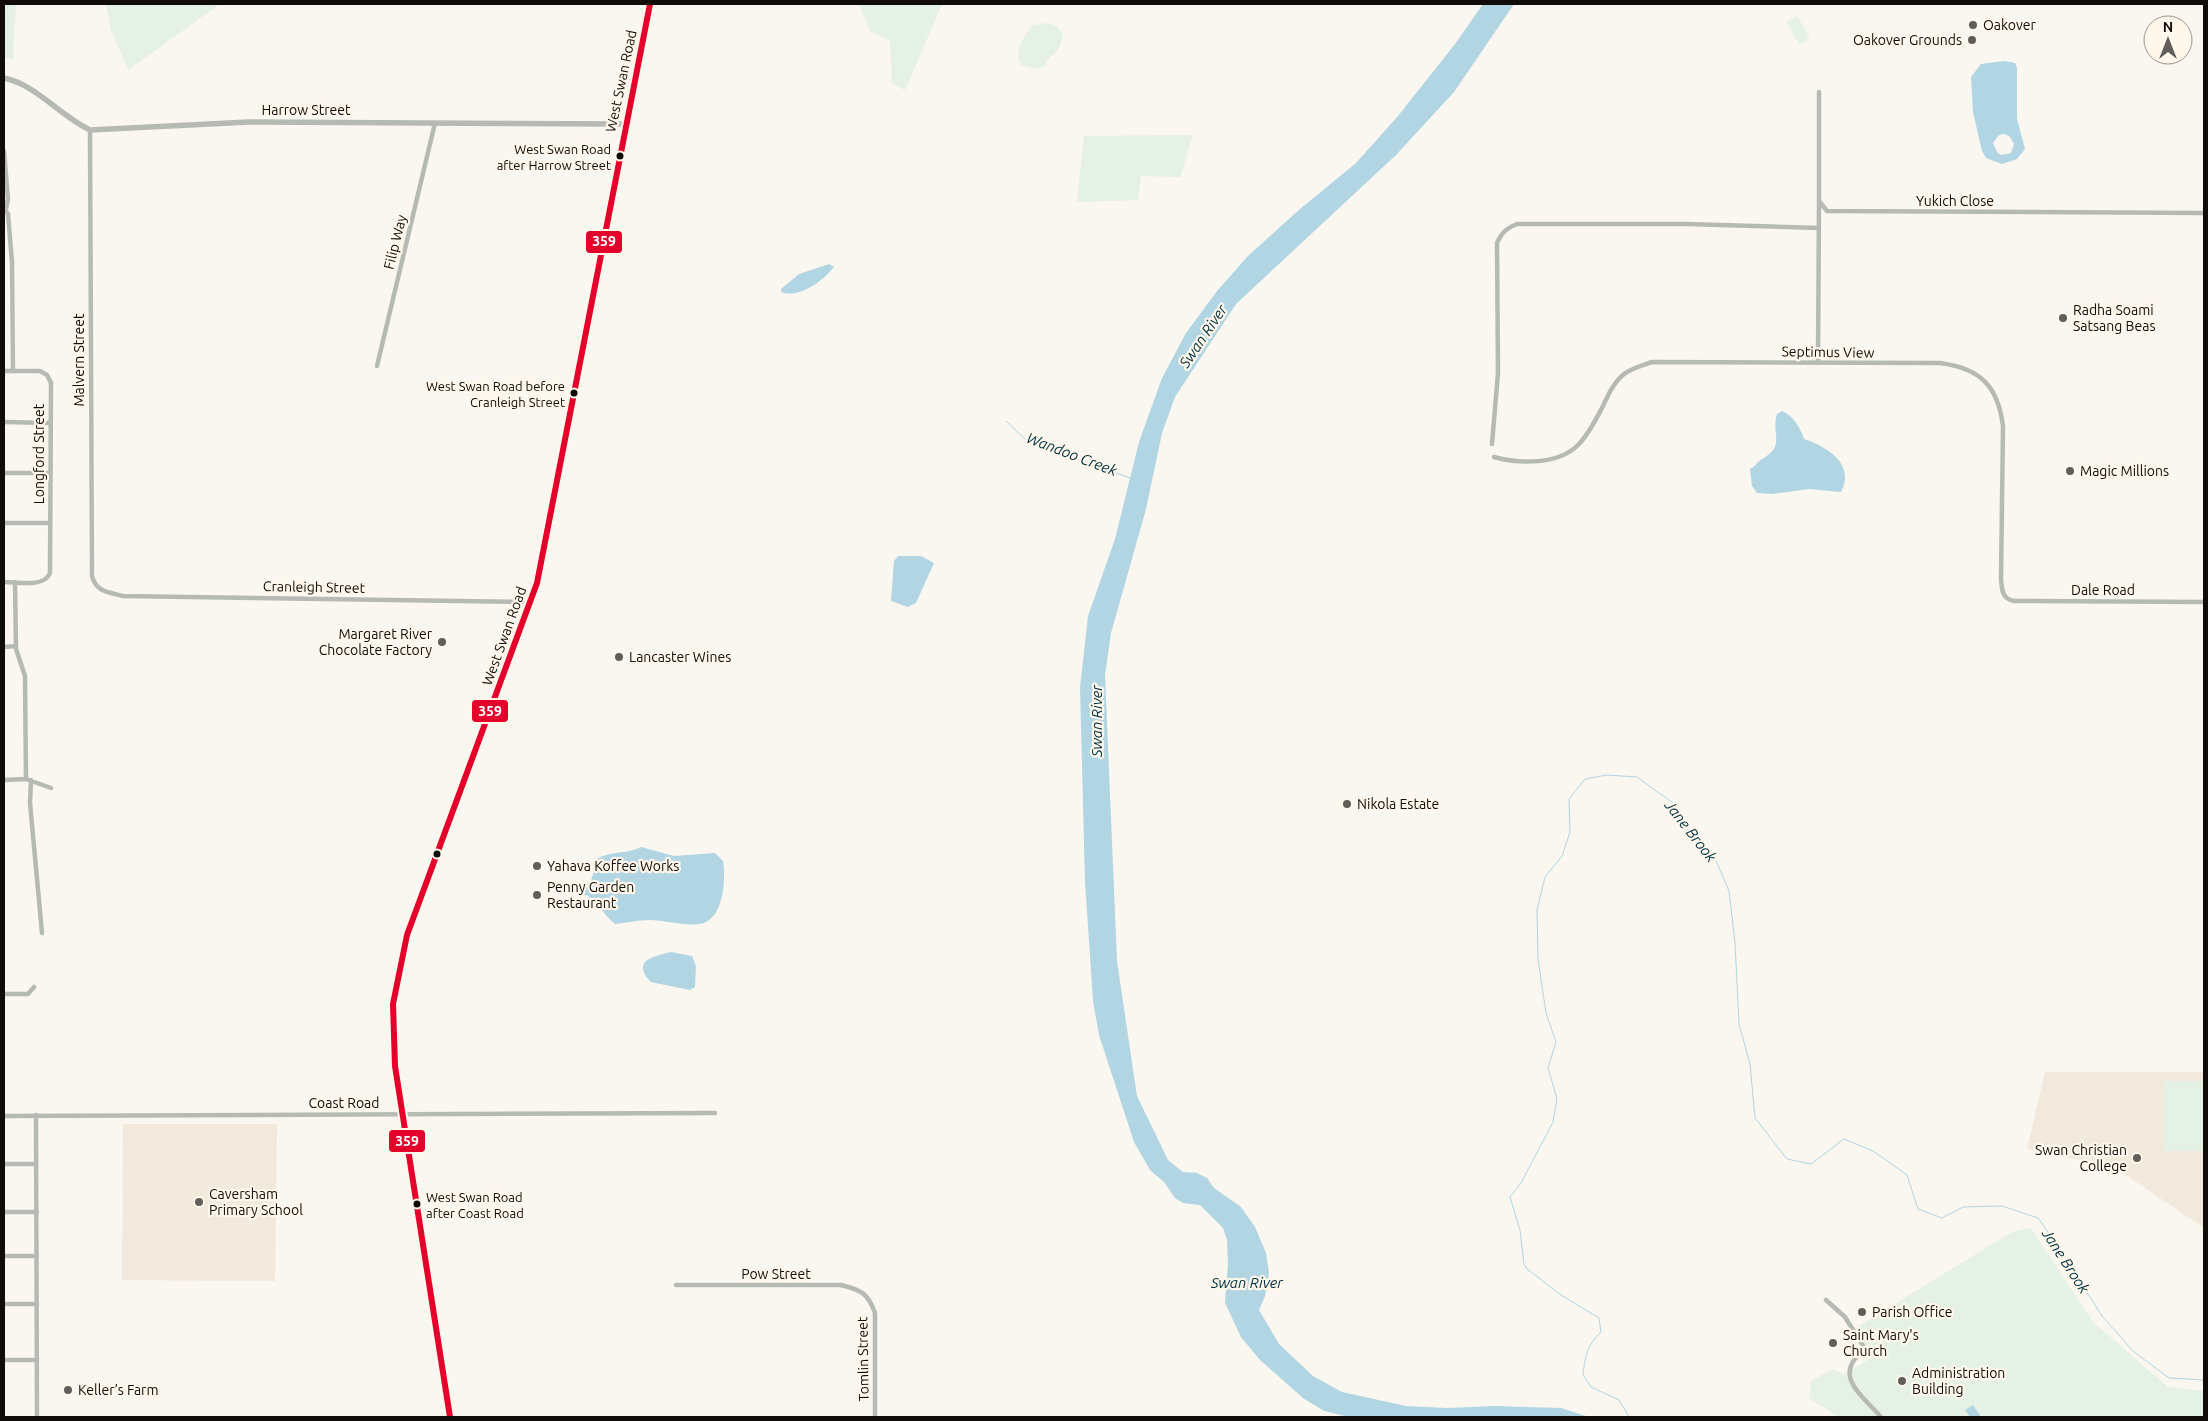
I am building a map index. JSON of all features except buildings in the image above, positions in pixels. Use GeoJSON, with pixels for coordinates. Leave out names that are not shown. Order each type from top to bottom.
{"type":"FeatureCollection","features":[{"type":"Feature","properties":{"kind":"main road","name":"West Swan Road"},"geometry":{"type":"LineString","coordinates":[[450,1417],[394,1050],[393,1004],[407,935],[531,602],[541,564],[625,124],[650,4]]}},
{"type":"Feature","properties":{"kind":"street"},"geometry":{"type":"LineString","coordinates":[[4,78],[29,88],[75,123],[90,130]]}},
{"type":"Feature","properties":{"kind":"street"},"geometry":{"type":"LineString","coordinates":[[1818,363],[1819,92]]}},
{"type":"Feature","properties":{"kind":"street","name":"Harrow Street"},"geometry":{"type":"LineString","coordinates":[[90,130],[223,123],[625,124]]}},
{"type":"Feature","properties":{"kind":"street","name":"Filip Way"},"geometry":{"type":"LineString","coordinates":[[377,366],[435,123]]}},
{"type":"Feature","properties":{"kind":"street","name":"Malvern Street"},"geometry":{"type":"LineString","coordinates":[[90,130],[92,576],[94,585],[98,588]]}},
{"type":"Feature","properties":{"kind":"street"},"geometry":{"type":"LineString","coordinates":[[4,151],[8,199],[5,208],[12,262],[13,372]]}},
{"type":"Feature","properties":{"kind":"street","name":"Yukich Close"},"geometry":{"type":"LineString","coordinates":[[1819,201],[1827,211],[1838,212],[2204,213]]}},
{"type":"Feature","properties":{"kind":"street"},"geometry":{"type":"LineString","coordinates":[[1492,444],[1498,374],[1497,243],[1501,234],[1508,228],[1518,224],[1687,224],[1819,228]]}},
{"type":"Feature","properties":{"kind":"street","name":"Septimus View"},"geometry":{"type":"LineString","coordinates":[[1494,457],[1506,460],[1552,459],[1569,452],[1579,445],[1590,431],[1614,385],[1624,374],[1652,362],[1940,363],[1959,366],[1973,372],[1987,383],[1996,397],[2003,426],[2001,579],[2003,595]]}},
{"type":"Feature","properties":{"kind":"street","name":"Longford Street"},"geometry":{"type":"LineString","coordinates":[[4,372],[40,371],[47,375],[51,382],[50,573],[48,579],[42,582],[15,582]]}},
{"type":"Feature","properties":{"kind":"street"},"geometry":{"type":"LineString","coordinates":[[4,422],[51,422]]}},
{"type":"Feature","properties":{"kind":"street"},"geometry":{"type":"LineString","coordinates":[[4,473],[50,473]]}},
{"type":"Feature","properties":{"kind":"street"},"geometry":{"type":"LineString","coordinates":[[4,523],[50,523]]}},
{"type":"Feature","properties":{"kind":"street"},"geometry":{"type":"LineString","coordinates":[[4,582],[15,582],[16,646],[25,676],[28,780],[42,933]]}},
{"type":"Feature","properties":{"kind":"street","name":"Cranleigh Street"},"geometry":{"type":"LineString","coordinates":[[98,588],[123,596],[531,602]]}},
{"type":"Feature","properties":{"kind":"street","name":"Dale Road"},"geometry":{"type":"LineString","coordinates":[[2003,595],[2014,601],[2204,602]]}},
{"type":"Feature","properties":{"kind":"street"},"geometry":{"type":"LineString","coordinates":[[4,646],[16,646]]}},
{"type":"Feature","properties":{"kind":"street"},"geometry":{"type":"LineString","coordinates":[[4,780],[28,780],[51,788]]}},
{"type":"Feature","properties":{"kind":"street"},"geometry":{"type":"LineString","coordinates":[[4,994],[28,994],[34,987]]}},
{"type":"Feature","properties":{"kind":"street","name":"Coast Road"},"geometry":{"type":"LineString","coordinates":[[4,1116],[715,1113]]}},
{"type":"Feature","properties":{"kind":"street"},"geometry":{"type":"LineString","coordinates":[[36,1116],[38,1417]]}},
{"type":"Feature","properties":{"kind":"street"},"geometry":{"type":"LineString","coordinates":[[4,1164],[36,1164]]}},
{"type":"Feature","properties":{"kind":"street"},"geometry":{"type":"LineString","coordinates":[[4,1212],[37,1212]]}},
{"type":"Feature","properties":{"kind":"street"},"geometry":{"type":"LineString","coordinates":[[4,1256],[37,1256]]}},
{"type":"Feature","properties":{"kind":"street","name":"Pow Street"},"geometry":{"type":"LineString","coordinates":[[676,1285],[841,1285],[858,1289],[870,1300]]}},
{"type":"Feature","properties":{"kind":"street","name":"Tomlin Street"},"geometry":{"type":"LineString","coordinates":[[870,1300],[875,1313],[874,1417]]}},
{"type":"Feature","properties":{"kind":"street"},"geometry":{"type":"LineString","coordinates":[[1826,1300],[1845,1317],[1865,1349],[1850,1364],[1849,1375],[1855,1386],[1881,1417]]}},
{"type":"Feature","properties":{"kind":"street"},"geometry":{"type":"LineString","coordinates":[[4,1304],[37,1304]]}},
{"type":"Feature","properties":{"kind":"street"},"geometry":{"type":"LineString","coordinates":[[4,1360],[37,1360]]}},
{"type":"Feature","properties":{"kind":"shaded area"},"geometry":{"type":"Polygon","coordinates":[[[4,4],[16,4],[13,59],[4,58],[4,4]]]}},
{"type":"Feature","properties":{"kind":"shaded area"},"geometry":{"type":"Polygon","coordinates":[[[106,4],[220,4],[128,70],[111,30],[106,4]]]}},
{"type":"Feature","properties":{"kind":"shaded area"},"geometry":{"type":"Polygon","coordinates":[[[859,4],[942,4],[905,90],[892,84],[890,41],[870,31],[859,4]]]}},
{"type":"Feature","properties":{"kind":"shaded area"},"geometry":{"type":"Polygon","coordinates":[[[1797,16],[1810,38],[1799,44],[1786,22],[1797,16]]]}},
{"type":"Feature","properties":{"kind":"shaded area"},"geometry":{"type":"Polygon","coordinates":[[[1049,23],[1056,26],[1063,34],[1059,49],[1048,59],[1045,66],[1038,69],[1021,65],[1019,48],[1026,34],[1033,25],[1049,23]]]}},
{"type":"Feature","properties":{"kind":"shaded area"},"geometry":{"type":"Polygon","coordinates":[[[1193,135],[1180,177],[1141,176],[1138,200],[1077,202],[1084,136],[1193,135]]]}},
{"type":"Feature","properties":{"kind":"shaded area","name":"Swan Christian College"},"geometry":{"type":"Polygon","coordinates":[[[2045,1072],[2204,1072],[2204,1228],[2114,1167],[2027,1149],[2045,1072]]]}},
{"type":"Feature","properties":{"kind":"shaded area"},"geometry":{"type":"Polygon","coordinates":[[[2164,1081],[2204,1081],[2204,1151],[2164,1151],[2164,1081]]]}},
{"type":"Feature","properties":{"kind":"shaded area","name":"Caversham Primary School"},"geometry":{"type":"Polygon","coordinates":[[[123,1124],[277,1124],[275,1281],[122,1280],[123,1124]]]}},
{"type":"Feature","properties":{"kind":"shaded area"},"geometry":{"type":"Polygon","coordinates":[[[2031,1228],[2093,1322],[2168,1387],[2204,1391],[2204,1417],[1838,1417],[1809,1398],[1811,1381],[1832,1369],[1844,1374],[1871,1358],[1854,1329],[2012,1232],[2031,1228]]]}},
{"type":"Feature","properties":{"kind":"water","name":"Swan River"},"geometry":{"type":"Polygon","coordinates":[[[1483,4],[1514,4],[1454,92],[1396,155],[1236,304],[1175,397],[1162,433],[1146,509],[1111,633],[1105,675],[1117,961],[1137,1096],[1168,1160],[1183,1172],[1197,1173],[1207,1178],[1214,1188],[1241,1207],[1255,1227],[1266,1253],[1269,1273],[1265,1296],[1259,1310],[1279,1344],[1313,1376],[1342,1392],[1406,1406],[1561,1408],[1589,1417],[1349,1417],[1324,1411],[1303,1398],[1260,1360],[1241,1337],[1225,1303],[1228,1265],[1227,1240],[1223,1228],[1200,1205],[1183,1203],[1175,1198],[1164,1182],[1150,1170],[1134,1142],[1099,1035],[1093,1001],[1085,881],[1080,688],[1088,616],[1115,539],[1139,442],[1162,378],[1186,333],[1217,291],[1248,256],[1300,209],[1356,163],[1398,116],[1455,44],[1483,4]]]}},
{"type":"Feature","properties":{"kind":"water"},"geometry":{"type":"Polygon","coordinates":[[[2004,61],[2015,63],[2017,68],[2017,119],[2025,149],[2017,159],[2002,164],[1986,158],[1982,151],[1973,112],[1971,77],[1981,64],[2004,61]],[[1999,135],[1993,143],[1997,152],[2001,155],[2011,153],[2014,144],[2009,136],[1999,135]]]}},
{"type":"Feature","properties":{"kind":"water"},"geometry":{"type":"Polygon","coordinates":[[[829,264],[834,267],[817,283],[795,293],[781,292],[781,289],[799,274],[829,264]]]}},
{"type":"Feature","properties":{"kind":"water"},"geometry":{"type":"Polygon","coordinates":[[[1782,411],[1796,423],[1804,439],[1829,451],[1842,465],[1845,473],[1845,482],[1841,492],[1809,489],[1772,494],[1757,493],[1752,486],[1750,469],[1774,449],[1776,444],[1777,414],[1782,411]]]}},
{"type":"Feature","properties":{"kind":"water"},"geometry":{"type":"Polygon","coordinates":[[[898,556],[921,556],[934,563],[916,603],[908,607],[891,601],[894,561],[898,556]]]}},
{"type":"Feature","properties":{"kind":"water"},"geometry":{"type":"Polygon","coordinates":[[[641,847],[674,856],[715,853],[723,861],[724,878],[721,898],[714,915],[707,921],[699,924],[641,920],[615,924],[587,895],[577,896],[577,888],[591,881],[598,858],[641,847]]]}},
{"type":"Feature","properties":{"kind":"water"},"geometry":{"type":"Polygon","coordinates":[[[671,952],[692,956],[696,966],[695,987],[690,990],[651,982],[645,975],[643,969],[647,960],[671,952]]]}},
{"type":"Feature","properties":{"kind":"water"},"geometry":{"type":"Polygon","coordinates":[[[1973,1405],[1981,1417],[1970,1417],[1965,1410],[1973,1405]]]}},
{"type":"Feature","properties":{"kind":"waterway","name":"Wandoo Creek"},"geometry":{"type":"LineString","coordinates":[[1006,421],[1026,440],[1133,479]]}},
{"type":"Feature","properties":{"kind":"waterway","name":"Jane Brook"},"geometry":{"type":"LineString","coordinates":[[1629,1417],[1619,1400],[1591,1387],[1583,1375],[1587,1352],[1601,1332],[1599,1318],[1561,1295],[1527,1269],[1524,1264],[1520,1230],[1510,1197],[1521,1183],[1553,1122],[1557,1099],[1548,1068],[1556,1042],[1546,1013],[1538,959],[1537,910],[1545,877],[1562,856],[1570,832],[1569,799],[1585,779],[1607,775],[1637,777],[1673,803],[1690,834],[1715,858],[1729,891],[1735,943],[1739,1024],[1750,1064],[1755,1118],[1787,1159],[1811,1164],[1844,1139],[1873,1151],[1907,1175],[1918,1209],[1942,1218],[1963,1207],[2002,1206],[2038,1218],[2102,1316],[2134,1352],[2169,1378],[2204,1380]]}},
{"type":"Feature","properties":{"kind":"transit line","name":"359"},"geometry":{"type":"LineString","coordinates":[[450,1417],[395,1066],[393,1004],[407,935],[537,583],[650,4]]}},
{"type":"Feature","properties":{"kind":"place","name":"Oakover"},"geometry":{"type":"Point","coordinates":[1973,25]}},
{"type":"Feature","properties":{"kind":"place","name":"Oakover Grounds"},"geometry":{"type":"Point","coordinates":[1972,40]}},
{"type":"Feature","properties":{"kind":"place","name":"West Swan Road after Harrow Street"},"geometry":{"type":"Point","coordinates":[620,156]}},
{"type":"Feature","properties":{"kind":"place","name":"Radha Soami Satsang Beas"},"geometry":{"type":"Point","coordinates":[2063,318]}},
{"type":"Feature","properties":{"kind":"place","name":"West Swan Road before Cranleigh Street"},"geometry":{"type":"Point","coordinates":[574,393]}},
{"type":"Feature","properties":{"kind":"place","name":"Magic Millions"},"geometry":{"type":"Point","coordinates":[2070,471]}},
{"type":"Feature","properties":{"kind":"place","name":"Margaret River Chocolate Factory"},"geometry":{"type":"Point","coordinates":[442,642]}},
{"type":"Feature","properties":{"kind":"place","name":"Lancaster Wines"},"geometry":{"type":"Point","coordinates":[619,657]}},
{"type":"Feature","properties":{"kind":"place","name":"Nikola Estate"},"geometry":{"type":"Point","coordinates":[1347,804]}},
{"type":"Feature","properties":{"kind":"place","name":"Yahava Koffee Works"},"geometry":{"type":"Point","coordinates":[537,866]}},
{"type":"Feature","properties":{"kind":"place","name":"Penny Garden Restaurant"},"geometry":{"type":"Point","coordinates":[537,895]}},
{"type":"Feature","properties":{"kind":"place","name":"Swan Christian College"},"geometry":{"type":"Point","coordinates":[2137,1158]}},
{"type":"Feature","properties":{"kind":"place","name":"Caversham Primary School"},"geometry":{"type":"Point","coordinates":[199,1202]}},
{"type":"Feature","properties":{"kind":"place","name":"West Swan Road after Coast Road"},"geometry":{"type":"Point","coordinates":[417,1204]}},
{"type":"Feature","properties":{"kind":"place","name":"Parish Office"},"geometry":{"type":"Point","coordinates":[1862,1312]}},
{"type":"Feature","properties":{"kind":"place","name":"Saint Mary's Church"},"geometry":{"type":"Point","coordinates":[1833,1343]}},
{"type":"Feature","properties":{"kind":"place","name":"Administration Building"},"geometry":{"type":"Point","coordinates":[1902,1381]}},
{"type":"Feature","properties":{"kind":"place","name":"Keller’s Farm"},"geometry":{"type":"Point","coordinates":[68,1390]}}]}
